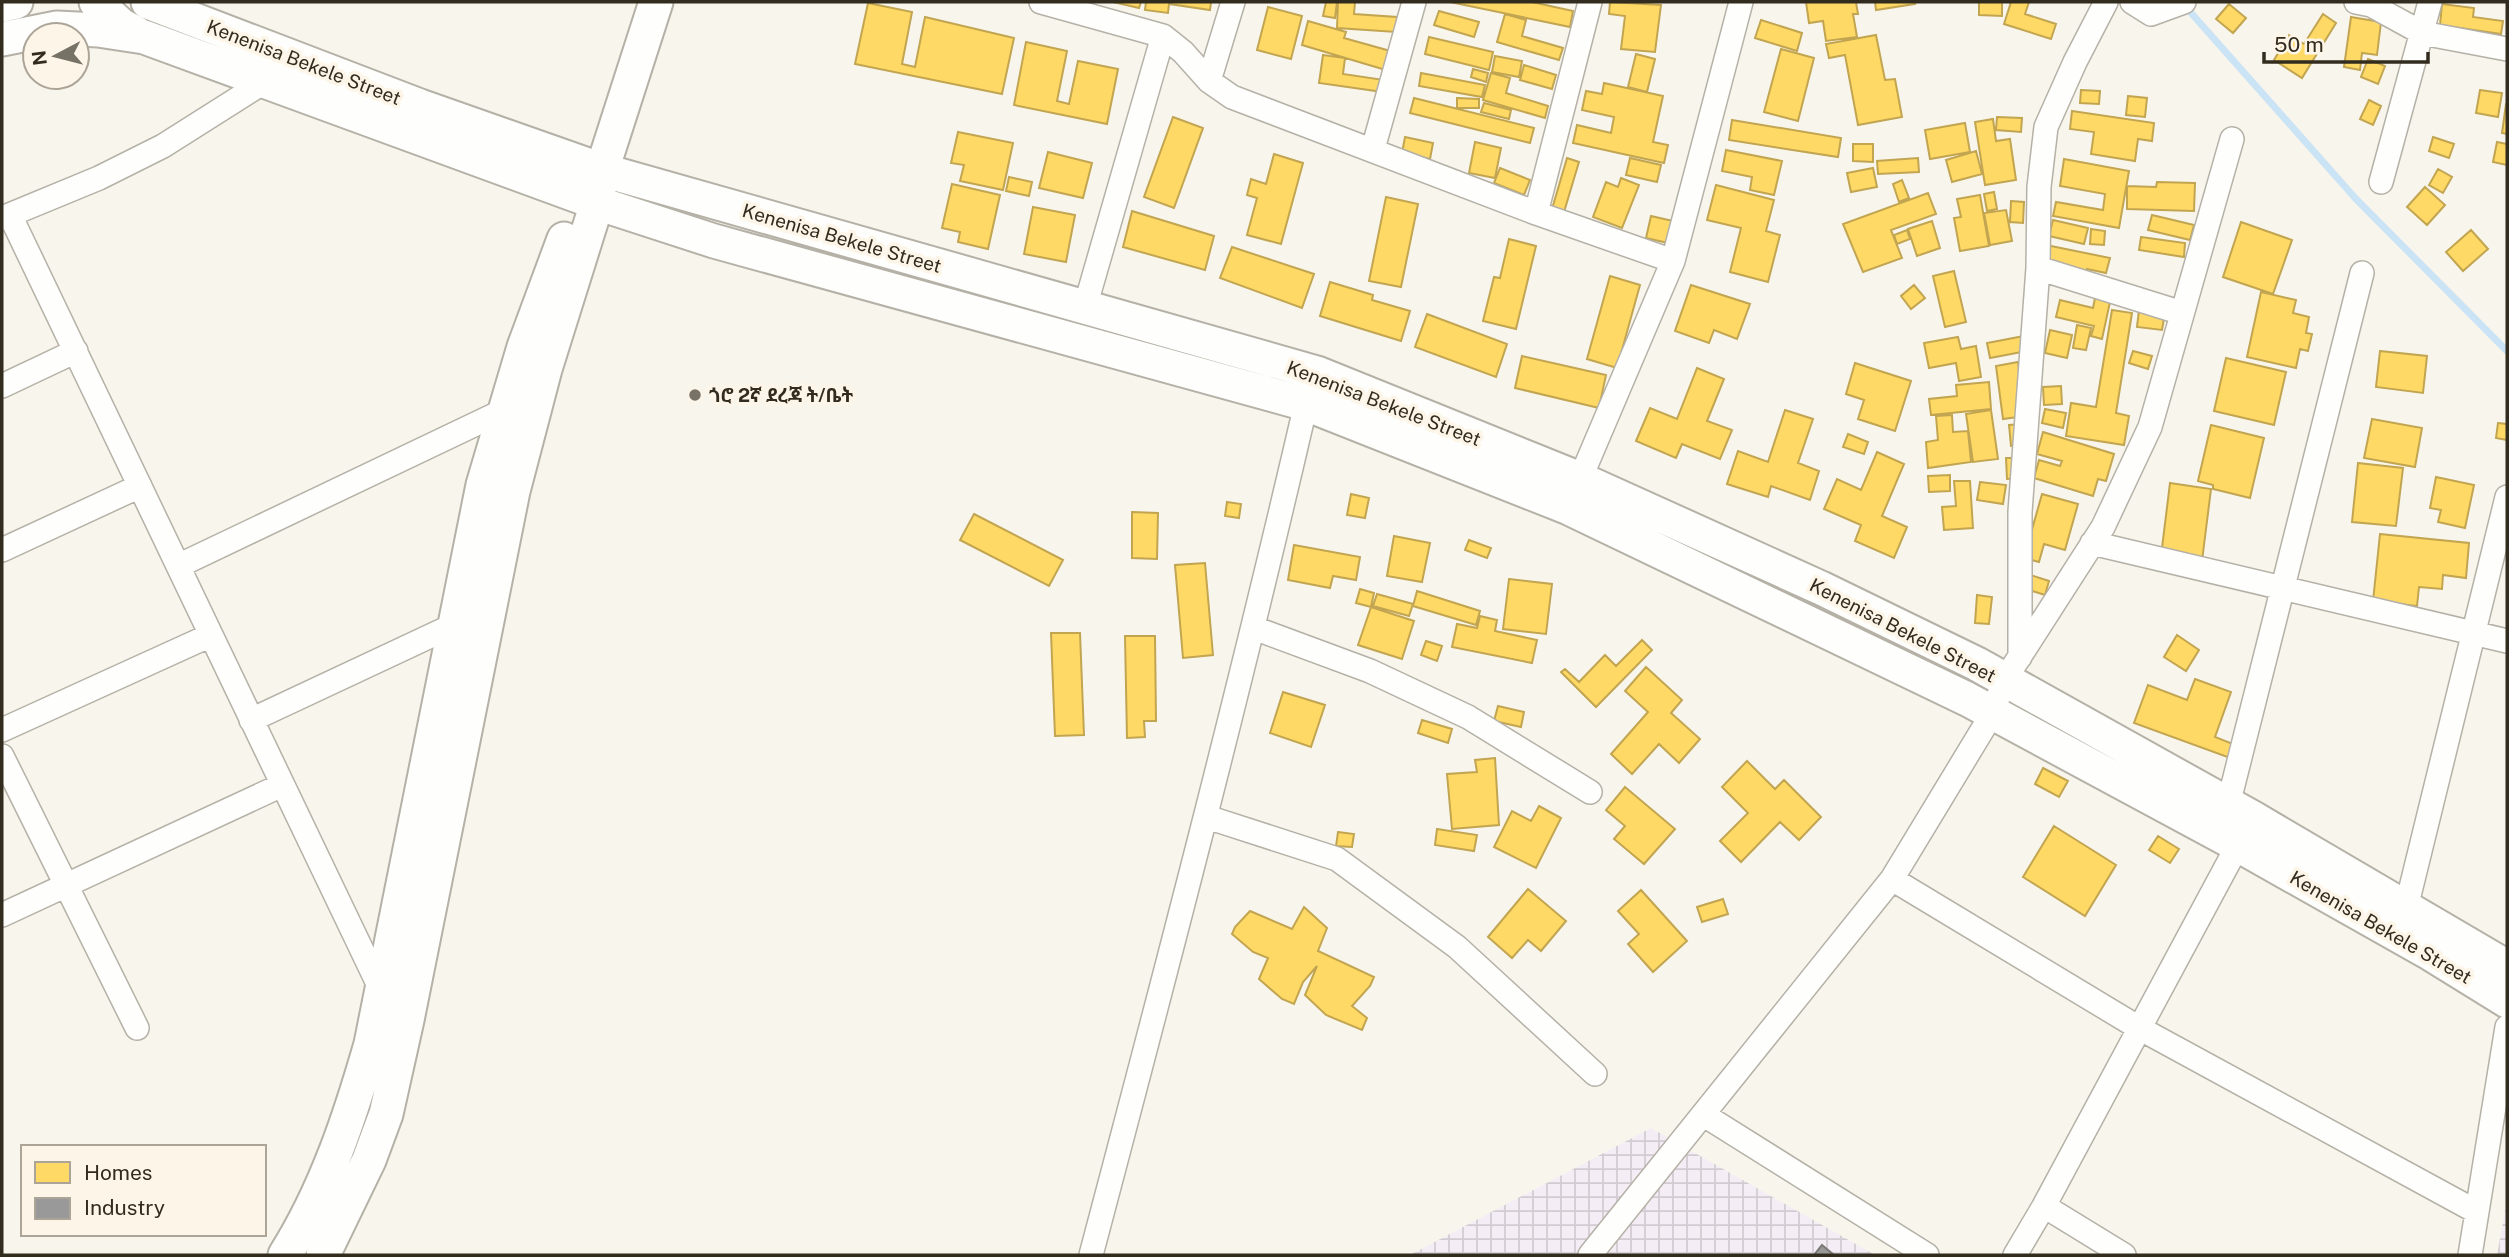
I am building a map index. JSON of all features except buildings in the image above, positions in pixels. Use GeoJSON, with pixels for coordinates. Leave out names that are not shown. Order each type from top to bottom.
{"type":"FeatureCollection","features":[{"type":"Feature","properties":{"kind":"main road"},"geometry":{"type":"LineString","coordinates":[[2,5],[16,2]]}},
{"type":"Feature","properties":{"kind":"main road"},"geometry":{"type":"LineString","coordinates":[[96,2],[121,25],[144,37]]}},
{"type":"Feature","properties":{"kind":"main road","name":"Kenenisa Bekele Street"},"geometry":{"type":"LineString","coordinates":[[148,2],[420,106],[602,170],[1317,373],[1574,494],[1954,693],[2238,845],[2431,954],[2507,1001]]}},
{"type":"Feature","properties":{"kind":"main road"},"geometry":{"type":"LineString","coordinates":[[285,1255],[306,1223],[341,1140],[371,1044],[483,485],[505,410],[524,347],[602,170],[656,2]]}},
{"type":"Feature","properties":{"kind":"main road"},"geometry":{"type":"LineString","coordinates":[[2,39],[57,28],[98,30],[144,37]]}},
{"type":"Feature","properties":{"kind":"main road","name":"Kenenisa Bekele Street"},"geometry":{"type":"LineString","coordinates":[[144,37],[589,199],[714,241],[1306,404],[1574,494],[1821,588],[1977,664],[2012,669],[2228,805],[2507,967]]}},
{"type":"Feature","properties":{"kind":"main road"},"geometry":{"type":"LineString","coordinates":[[323,1255],[369,1160],[386,1114],[408,1020],[513,491],[589,199]]}},
{"type":"Feature","properties":{"kind":"street"},"geometry":{"type":"LineString","coordinates":[[1045,2],[1163,36],[1183,52],[1209,81],[1232,97],[1536,213],[1673,261]]}},
{"type":"Feature","properties":{"kind":"street"},"geometry":{"type":"LineString","coordinates":[[1209,81],[1233,2]]}},
{"type":"Feature","properties":{"kind":"street"},"geometry":{"type":"LineString","coordinates":[[1373,149],[1414,2]]}},
{"type":"Feature","properties":{"kind":"street"},"geometry":{"type":"LineString","coordinates":[[1536,213],[1590,2]]}},
{"type":"Feature","properties":{"kind":"street"},"geometry":{"type":"LineString","coordinates":[[1574,494],[1673,261],[1741,2]]}},
{"type":"Feature","properties":{"kind":"street"},"geometry":{"type":"LineString","coordinates":[[2012,669],[2020,512],[2038,268],[2039,187],[2046,127],[2106,2]]}},
{"type":"Feature","properties":{"kind":"street"},"geometry":{"type":"LineString","coordinates":[[2132,2],[2151,14],[2184,2]]}},
{"type":"Feature","properties":{"kind":"street"},"geometry":{"type":"LineString","coordinates":[[2356,2],[2371,5],[2422,33],[2507,49]]}},
{"type":"Feature","properties":{"kind":"street"},"geometry":{"type":"LineString","coordinates":[[2381,182],[2430,2]]}},
{"type":"Feature","properties":{"kind":"street"},"geometry":{"type":"LineString","coordinates":[[1085,307],[1163,36]]}},
{"type":"Feature","properties":{"kind":"street"},"geometry":{"type":"LineString","coordinates":[[264,82],[163,146],[99,178],[6,216],[76,351],[382,992]]}},
{"type":"Feature","properties":{"kind":"street"},"geometry":{"type":"LineString","coordinates":[[1590,1255],[1892,879],[1992,715],[2012,669],[2103,527],[2150,427],[2232,139]]}},
{"type":"Feature","properties":{"kind":"street"},"geometry":{"type":"LineString","coordinates":[[2038,268],[2182,313]]}},
{"type":"Feature","properties":{"kind":"street"},"geometry":{"type":"LineString","coordinates":[[2228,805],[2362,273]]}},
{"type":"Feature","properties":{"kind":"street"},"geometry":{"type":"LineString","coordinates":[[2,386],[76,351]]}},
{"type":"Feature","properties":{"kind":"street"},"geometry":{"type":"LineString","coordinates":[[1091,1255],[1207,817],[1306,404]]}},
{"type":"Feature","properties":{"kind":"street"},"geometry":{"type":"LineString","coordinates":[[178,566],[505,410]]}},
{"type":"Feature","properties":{"kind":"street"},"geometry":{"type":"LineString","coordinates":[[2,550],[140,486]]}},
{"type":"Feature","properties":{"kind":"street"},"geometry":{"type":"LineString","coordinates":[[2406,908],[2507,497]]}},
{"type":"Feature","properties":{"kind":"street"},"geometry":{"type":"LineString","coordinates":[[2092,543],[2507,641]]}},
{"type":"Feature","properties":{"kind":"street"},"geometry":{"type":"LineString","coordinates":[[251,720],[456,624]]}},
{"type":"Feature","properties":{"kind":"street"},"geometry":{"type":"LineString","coordinates":[[1254,628],[1370,671],[1468,717],[1590,792]]}},
{"type":"Feature","properties":{"kind":"street"},"geometry":{"type":"LineString","coordinates":[[2,730],[211,635]]}},
{"type":"Feature","properties":{"kind":"street"},"geometry":{"type":"LineString","coordinates":[[2,756],[138,1028]]}},
{"type":"Feature","properties":{"kind":"street"},"geometry":{"type":"LineString","coordinates":[[2,915],[282,785]]}},
{"type":"Feature","properties":{"kind":"street"},"geometry":{"type":"LineString","coordinates":[[1207,817],[1337,859],[1457,947],[1595,1074]]}},
{"type":"Feature","properties":{"kind":"street"},"geometry":{"type":"LineString","coordinates":[[2015,1255],[2238,845]]}},
{"type":"Feature","properties":{"kind":"street"},"geometry":{"type":"LineString","coordinates":[[1892,879],[2139,1028],[2477,1212]]}},
{"type":"Feature","properties":{"kind":"street"},"geometry":{"type":"LineString","coordinates":[[2470,1255],[2507,1027]]}},
{"type":"Feature","properties":{"kind":"street"},"geometry":{"type":"LineString","coordinates":[[1704,1115],[1927,1255]]}},
{"type":"Feature","properties":{"kind":"street"},"geometry":{"type":"LineString","coordinates":[[2044,1206],[2124,1255]]}},
{"type":"Feature","properties":{"kind":"shaded area"},"geometry":{"type":"Polygon","coordinates":[[[1651,1128],[1875,1255],[1410,1255],[1651,1128]]]}},
{"type":"Feature","properties":{"kind":"shaded area"},"geometry":{"type":"Polygon","coordinates":[[[2507,1200],[2507,1255],[2497,1255],[2507,1200]]]}},
{"type":"Feature","properties":{"kind":"waterway"},"geometry":{"type":"LineString","coordinates":[[2184,5],[2356,199],[2507,351]]}},
{"type":"Feature","properties":{"kind":"place","name":"ጎሮ 2ኛ ደረጃ ት/ቤት"},"geometry":{"type":"Point","coordinates":[695,395]}}]}
